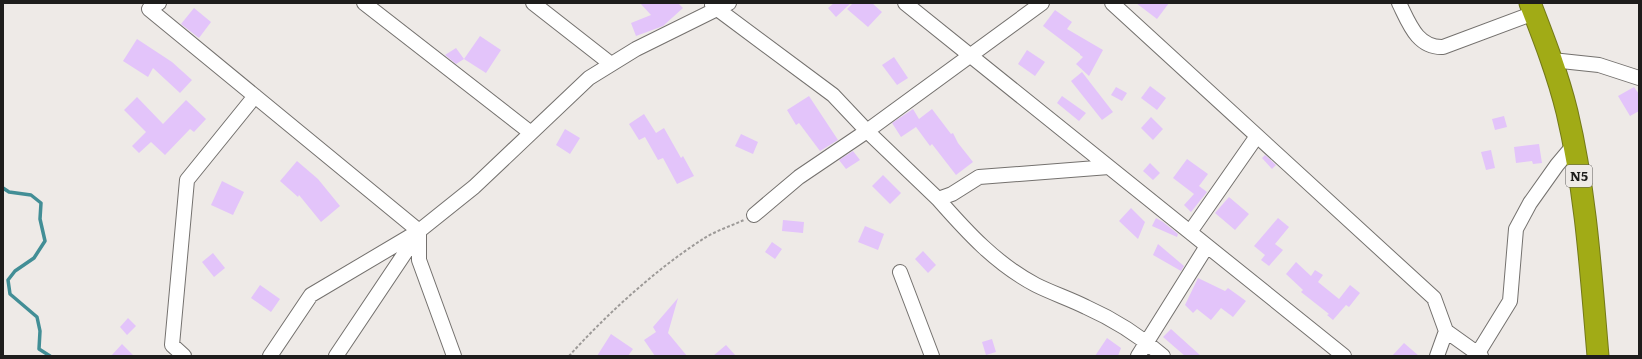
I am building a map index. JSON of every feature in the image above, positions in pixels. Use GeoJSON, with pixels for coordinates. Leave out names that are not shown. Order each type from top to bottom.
{"type":"FeatureCollection","features":[{"type":"Feature","properties":{"kind":"highway","name":"N5"},"geometry":{"type":"LineString","coordinates":[[1532,8],[1552,60],[1567,113],[1581,188],[1598,356]]}},
{"type":"Feature","properties":{"kind":"street"},"geometry":{"type":"LineString","coordinates":[[158,3],[149,9],[420,231]]}},
{"type":"Feature","properties":{"kind":"street"},"geometry":{"type":"LineString","coordinates":[[364,3],[531,133]]}},
{"type":"Feature","properties":{"kind":"street"},"geometry":{"type":"LineString","coordinates":[[533,3],[611,64]]}},
{"type":"Feature","properties":{"kind":"street"},"geometry":{"type":"LineString","coordinates":[[905,3],[1344,356]]}},
{"type":"Feature","properties":{"kind":"street"},"geometry":{"type":"LineString","coordinates":[[754,215],[798,177],[867,131],[1042,3]]}},
{"type":"Feature","properties":{"kind":"street"},"geometry":{"type":"LineString","coordinates":[[1112,3],[1434,298],[1446,331],[1480,355],[1510,301],[1516,229],[1530,203],[1557,165],[1573,146]]}},
{"type":"Feature","properties":{"kind":"street"},"geometry":{"type":"LineString","coordinates":[[1399,3],[1415,33],[1422,42],[1432,48],[1443,48],[1532,8]]}},
{"type":"Feature","properties":{"kind":"street"},"geometry":{"type":"LineString","coordinates":[[270,356],[310,295],[420,231],[474,187],[589,78],[636,49],[719,5],[833,95],[867,131],[938,199],[976,242],[1004,264],[1036,285],[1088,307],[1147,342],[1163,356]]}},
{"type":"Feature","properties":{"kind":"street"},"geometry":{"type":"LineString","coordinates":[[1552,60],[1599,65],[1639,78]]}},
{"type":"Feature","properties":{"kind":"street"},"geometry":{"type":"LineString","coordinates":[[184,356],[172,345],[187,180],[255,96]]}},
{"type":"Feature","properties":{"kind":"street"},"geometry":{"type":"LineString","coordinates":[[1190,232],[1257,136]]}},
{"type":"Feature","properties":{"kind":"street"},"geometry":{"type":"LineString","coordinates":[[938,199],[952,194],[979,177],[1109,167]]}},
{"type":"Feature","properties":{"kind":"street"},"geometry":{"type":"LineString","coordinates":[[336,356],[420,231]]}},
{"type":"Feature","properties":{"kind":"street"},"geometry":{"type":"LineString","coordinates":[[420,231],[419,260],[454,356]]}},
{"type":"Feature","properties":{"kind":"street"},"geometry":{"type":"LineString","coordinates":[[1138,356],[1207,246]]}},
{"type":"Feature","properties":{"kind":"street"},"geometry":{"type":"LineString","coordinates":[[900,272],[932,356]]}},
{"type":"Feature","properties":{"kind":"street"},"geometry":{"type":"LineString","coordinates":[[1437,356],[1446,331]]}},
{"type":"Feature","properties":{"kind":"path"},"geometry":{"type":"LineString","coordinates":[[569,356],[593,330],[674,259],[704,238],[754,215]]}},
{"type":"Feature","properties":{"kind":"building"},"geometry":{"type":"Polygon","coordinates":[[[640,3],[678,3],[683,8],[663,26],[636,36],[631,23],[651,15],[640,3]]]}},
{"type":"Feature","properties":{"kind":"building"},"geometry":{"type":"Polygon","coordinates":[[[834,3],[851,3],[836,17],[828,8],[834,3]]]}},
{"type":"Feature","properties":{"kind":"building"},"geometry":{"type":"Polygon","coordinates":[[[853,3],[872,3],[882,12],[868,27],[847,9],[853,3]]]}},
{"type":"Feature","properties":{"kind":"building"},"geometry":{"type":"Polygon","coordinates":[[[1136,3],[1169,3],[1157,19],[1136,3]]]}},
{"type":"Feature","properties":{"kind":"building"},"geometry":{"type":"Polygon","coordinates":[[[194,8],[211,22],[199,38],[181,24],[194,8]]]}},
{"type":"Feature","properties":{"kind":"building"},"geometry":{"type":"Polygon","coordinates":[[[1055,10],[1072,22],[1067,29],[1103,50],[1089,76],[1076,64],[1083,57],[1043,26],[1055,10]]]}},
{"type":"Feature","properties":{"kind":"building"},"geometry":{"type":"Polygon","coordinates":[[[480,36],[501,50],[486,73],[464,59],[480,36]]]}},
{"type":"Feature","properties":{"kind":"building"},"geometry":{"type":"Polygon","coordinates":[[[137,39],[172,62],[192,80],[180,93],[153,68],[148,77],[123,61],[137,39]]]}},
{"type":"Feature","properties":{"kind":"building"},"geometry":{"type":"Polygon","coordinates":[[[456,48],[464,59],[456,64],[445,55],[456,48]]]}},
{"type":"Feature","properties":{"kind":"building"},"geometry":{"type":"Polygon","coordinates":[[[1027,50],[1045,62],[1035,76],[1018,64],[1027,50]]]}},
{"type":"Feature","properties":{"kind":"building"},"geometry":{"type":"Polygon","coordinates":[[[894,57],[908,78],[897,85],[882,65],[894,57]]]}},
{"type":"Feature","properties":{"kind":"building"},"geometry":{"type":"Polygon","coordinates":[[[1082,72],[1113,112],[1102,120],[1071,81],[1082,72]]]}},
{"type":"Feature","properties":{"kind":"building"},"geometry":{"type":"Polygon","coordinates":[[[1150,86],[1166,98],[1157,110],[1141,98],[1150,86]]]}},
{"type":"Feature","properties":{"kind":"building"},"geometry":{"type":"Polygon","coordinates":[[[1116,87],[1127,93],[1122,101],[1111,95],[1116,87]]]}},
{"type":"Feature","properties":{"kind":"building"},"geometry":{"type":"Polygon","coordinates":[[[1634,87],[1639,94],[1639,111],[1630,116],[1618,96],[1634,87]]]}},
{"type":"Feature","properties":{"kind":"building"},"geometry":{"type":"Polygon","coordinates":[[[809,96],[838,140],[820,151],[799,123],[796,125],[787,110],[809,96]]]}},
{"type":"Feature","properties":{"kind":"building"},"geometry":{"type":"Polygon","coordinates":[[[1062,96],[1086,113],[1079,121],[1057,103],[1062,96]]]}},
{"type":"Feature","properties":{"kind":"building"},"geometry":{"type":"Polygon","coordinates":[[[137,97],[163,124],[186,100],[206,119],[194,132],[190,129],[165,155],[151,142],[139,153],[132,146],[146,132],[124,110],[137,97]]]}},
{"type":"Feature","properties":{"kind":"building"},"geometry":{"type":"Polygon","coordinates":[[[913,109],[919,119],[932,109],[951,134],[953,133],[958,143],[973,162],[956,175],[932,144],[930,146],[916,127],[901,137],[892,123],[913,109]]]}},
{"type":"Feature","properties":{"kind":"building"},"geometry":{"type":"Polygon","coordinates":[[[644,114],[656,133],[664,128],[681,158],[683,156],[694,176],[677,184],[663,158],[658,160],[645,137],[639,140],[629,124],[644,114]]]}},
{"type":"Feature","properties":{"kind":"building"},"geometry":{"type":"Polygon","coordinates":[[[1504,116],[1507,127],[1495,130],[1492,119],[1504,116]]]}},
{"type":"Feature","properties":{"kind":"building"},"geometry":{"type":"Polygon","coordinates":[[[1151,117],[1163,129],[1153,140],[1141,128],[1151,117]]]}},
{"type":"Feature","properties":{"kind":"building"},"geometry":{"type":"Polygon","coordinates":[[[565,129],[580,138],[570,154],[556,145],[565,129]]]}},
{"type":"Feature","properties":{"kind":"building"},"geometry":{"type":"Polygon","coordinates":[[[741,134],[758,142],[753,154],[735,146],[741,134]]]}},
{"type":"Feature","properties":{"kind":"building"},"geometry":{"type":"Polygon","coordinates":[[[1539,144],[1542,163],[1533,164],[1532,161],[1516,163],[1514,147],[1539,144]]]}},
{"type":"Feature","properties":{"kind":"building"},"geometry":{"type":"Polygon","coordinates":[[[1491,150],[1495,168],[1486,170],[1481,152],[1491,150]]]}},
{"type":"Feature","properties":{"kind":"building"},"geometry":{"type":"Polygon","coordinates":[[[853,151],[860,160],[846,169],[839,160],[853,151]]]}},
{"type":"Feature","properties":{"kind":"building"},"geometry":{"type":"Polygon","coordinates":[[[1265,155],[1276,165],[1272,169],[1262,158],[1265,155]]]}},
{"type":"Feature","properties":{"kind":"building"},"geometry":{"type":"Polygon","coordinates":[[[1187,159],[1208,174],[1199,186],[1207,192],[1191,212],[1184,205],[1194,194],[1173,178],[1187,159]]]}},
{"type":"Feature","properties":{"kind":"building"},"geometry":{"type":"Polygon","coordinates":[[[297,161],[318,179],[340,206],[321,222],[299,195],[298,197],[280,181],[297,161]]]}},
{"type":"Feature","properties":{"kind":"building"},"geometry":{"type":"Polygon","coordinates":[[[1150,163],[1160,173],[1153,180],[1143,171],[1150,163]]]}},
{"type":"Feature","properties":{"kind":"building"},"geometry":{"type":"Polygon","coordinates":[[[883,175],[901,193],[890,204],[872,186],[883,175]]]}},
{"type":"Feature","properties":{"kind":"building"},"geometry":{"type":"Polygon","coordinates":[[[222,181],[244,192],[233,215],[211,205],[222,181]]]}},
{"type":"Feature","properties":{"kind":"building"},"geometry":{"type":"Polygon","coordinates":[[[1229,197],[1249,214],[1235,230],[1215,213],[1229,197]]]}},
{"type":"Feature","properties":{"kind":"building"},"geometry":{"type":"Polygon","coordinates":[[[1131,208],[1145,222],[1138,239],[1119,221],[1131,208]]]}},
{"type":"Feature","properties":{"kind":"building"},"geometry":{"type":"Polygon","coordinates":[[[1156,218],[1178,234],[1177,237],[1152,226],[1156,218]]]}},
{"type":"Feature","properties":{"kind":"building"},"geometry":{"type":"Polygon","coordinates":[[[1278,218],[1289,227],[1275,244],[1283,250],[1269,266],[1261,260],[1265,255],[1254,246],[1278,218]]]}},
{"type":"Feature","properties":{"kind":"building"},"geometry":{"type":"Polygon","coordinates":[[[783,220],[804,222],[803,233],[782,231],[783,220]]]}},
{"type":"Feature","properties":{"kind":"building"},"geometry":{"type":"Polygon","coordinates":[[[865,226],[884,234],[878,250],[858,242],[865,226]]]}},
{"type":"Feature","properties":{"kind":"building"},"geometry":{"type":"Polygon","coordinates":[[[772,242],[782,249],[775,259],[765,252],[772,242]]]}},
{"type":"Feature","properties":{"kind":"building"},"geometry":{"type":"Polygon","coordinates":[[[1158,244],[1184,266],[1181,271],[1153,255],[1158,244]]]}},
{"type":"Feature","properties":{"kind":"building"},"geometry":{"type":"Polygon","coordinates":[[[923,251],[936,265],[928,273],[915,259],[923,251]]]}},
{"type":"Feature","properties":{"kind":"building"},"geometry":{"type":"Polygon","coordinates":[[[213,253],[225,268],[214,277],[202,262],[213,253]]]}},
{"type":"Feature","properties":{"kind":"building"},"geometry":{"type":"Polygon","coordinates":[[[1296,262],[1311,276],[1315,270],[1323,275],[1318,282],[1339,299],[1350,285],[1360,293],[1349,307],[1346,305],[1333,320],[1327,315],[1329,314],[1301,292],[1303,290],[1286,274],[1296,262]]]}},
{"type":"Feature","properties":{"kind":"building"},"geometry":{"type":"Polygon","coordinates":[[[1198,278],[1225,291],[1228,288],[1246,301],[1233,317],[1221,308],[1211,320],[1197,309],[1193,313],[1185,305],[1198,278]]]}},
{"type":"Feature","properties":{"kind":"building"},"geometry":{"type":"Polygon","coordinates":[[[260,285],[280,299],[271,312],[251,298],[260,285]]]}},
{"type":"Feature","properties":{"kind":"building"},"geometry":{"type":"Polygon","coordinates":[[[678,298],[668,333],[687,356],[655,356],[644,340],[656,332],[653,327],[678,298]]]}},
{"type":"Feature","properties":{"kind":"building"},"geometry":{"type":"Polygon","coordinates":[[[128,318],[136,326],[127,335],[120,327],[128,318]]]}},
{"type":"Feature","properties":{"kind":"building"},"geometry":{"type":"Polygon","coordinates":[[[1171,329],[1201,356],[1185,356],[1163,337],[1171,329]]]}},
{"type":"Feature","properties":{"kind":"building"},"geometry":{"type":"Polygon","coordinates":[[[611,334],[633,349],[628,356],[597,356],[611,334]]]}},
{"type":"Feature","properties":{"kind":"building"},"geometry":{"type":"Polygon","coordinates":[[[1107,338],[1121,348],[1118,356],[1095,356],[1107,338]]]}},
{"type":"Feature","properties":{"kind":"building"},"geometry":{"type":"Polygon","coordinates":[[[992,339],[996,352],[986,355],[982,342],[992,339]]]}},
{"type":"Feature","properties":{"kind":"building"},"geometry":{"type":"Polygon","coordinates":[[[1404,343],[1419,356],[1392,356],[1404,343]]]}},
{"type":"Feature","properties":{"kind":"building"},"geometry":{"type":"Polygon","coordinates":[[[122,344],[134,356],[111,356],[122,344]]]}},
{"type":"Feature","properties":{"kind":"building"},"geometry":{"type":"Polygon","coordinates":[[[726,345],[736,356],[713,356],[726,345]]]}},
{"type":"Feature","properties":{"kind":"waterway"},"geometry":{"type":"LineString","coordinates":[[3,188],[9,192],[31,195],[41,203],[40,219],[45,241],[34,258],[15,271],[8,280],[10,294],[37,317],[40,331],[39,349],[50,356]]}}]}
